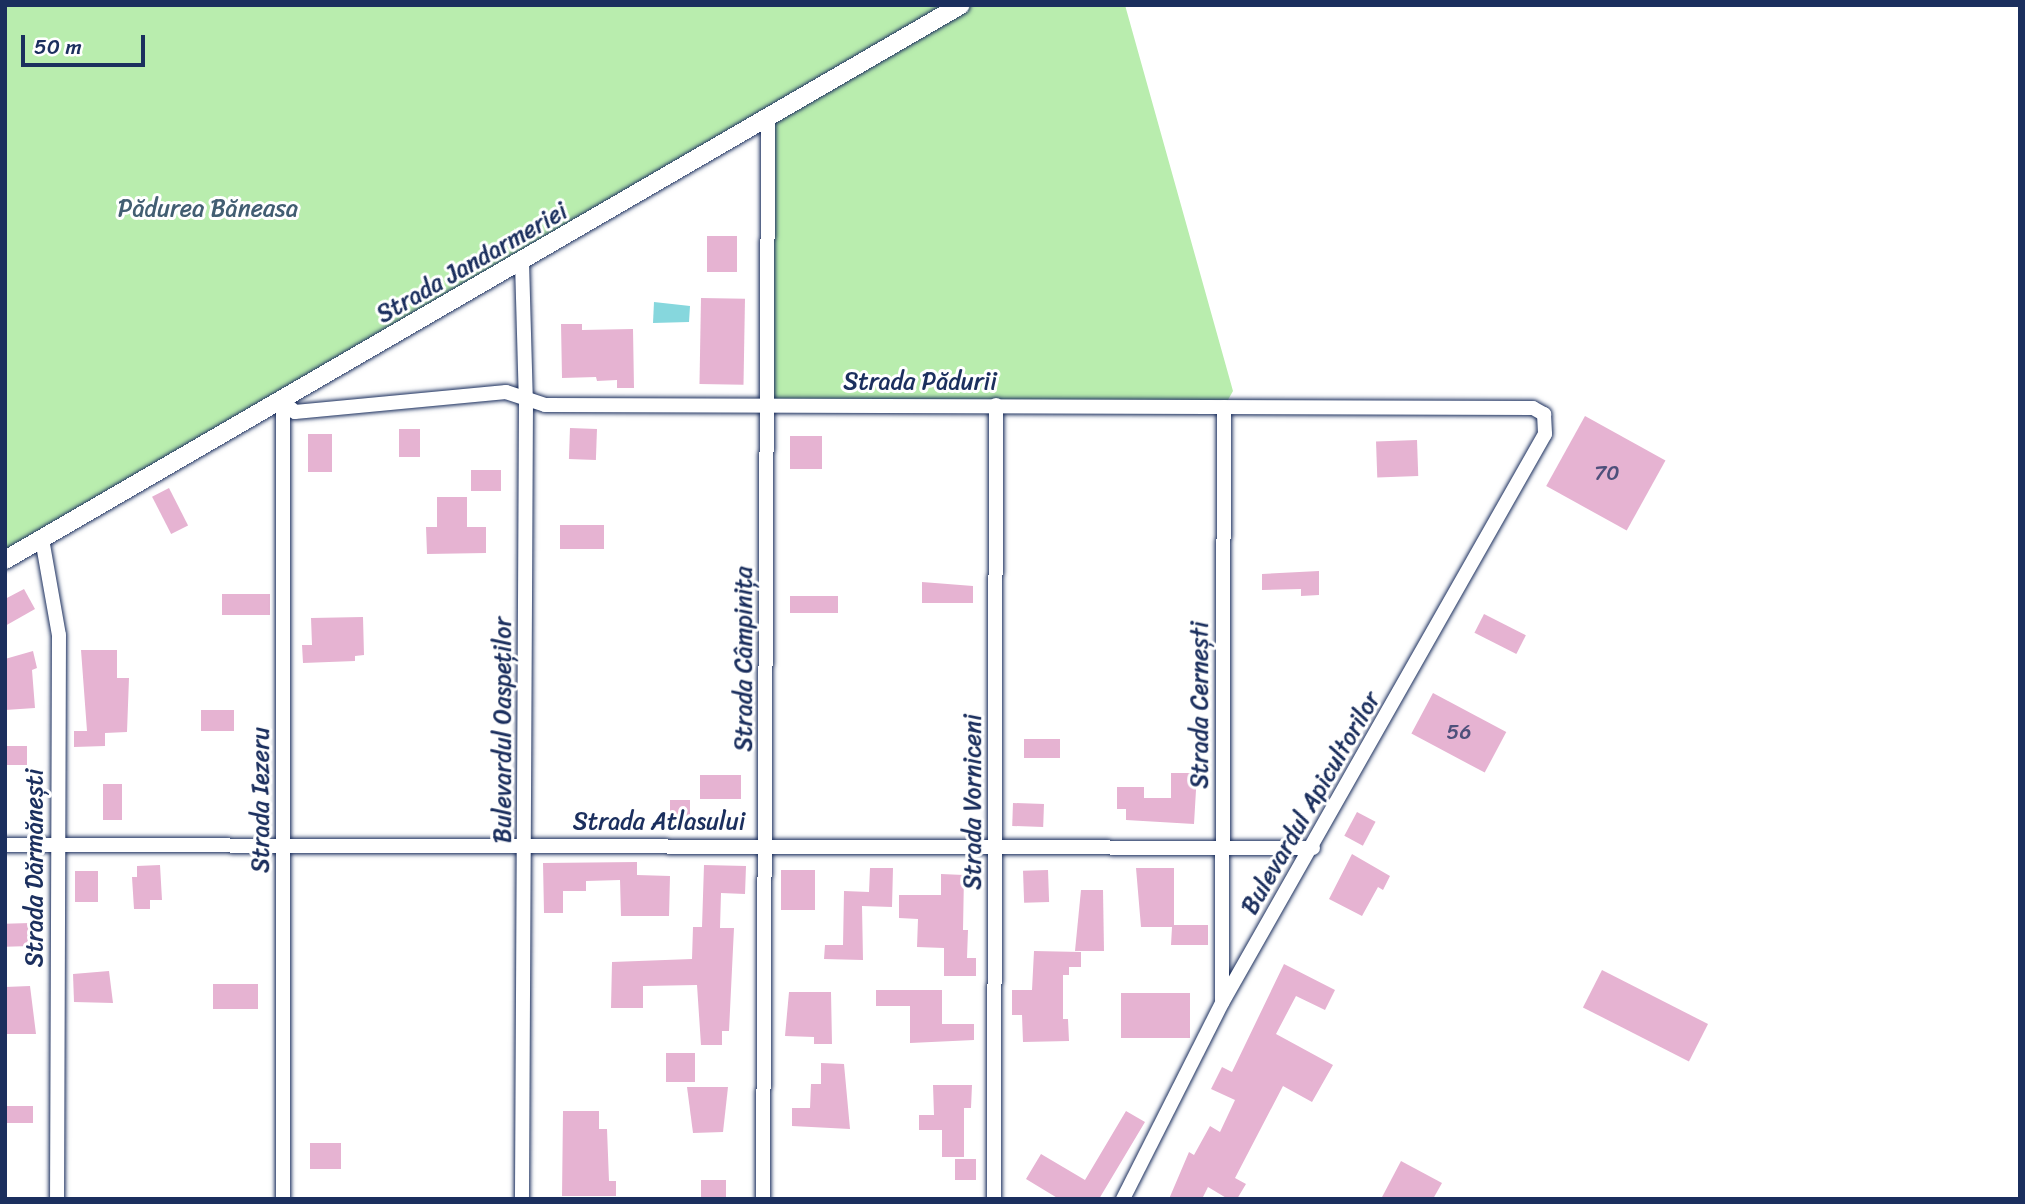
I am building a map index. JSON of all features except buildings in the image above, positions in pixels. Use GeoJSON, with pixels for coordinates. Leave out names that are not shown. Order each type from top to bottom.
{"type":"FeatureCollection","features":[{"type":"Feature","properties":{"kind":"street","name":"Strada Jandarmeriei"},"geometry":{"type":"LineString","coordinates":[[5,560],[768,120],[961,5]]}},
{"type":"Feature","properties":{"kind":"street","name":"Strada Câmpinița"},"geometry":{"type":"LineString","coordinates":[[763,1199],[768,120]]}},
{"type":"Feature","properties":{"kind":"street","name":"Bulevardul Oaspeților"},"geometry":{"type":"LineString","coordinates":[[522,262],[526,402],[522,1199]]}},
{"type":"Feature","properties":{"kind":"street","name":"Strada Pădurii"},"geometry":{"type":"LineString","coordinates":[[283,401],[295,412],[506,392],[526,402],[1533,408],[1544,414],[1545,434]]}},
{"type":"Feature","properties":{"kind":"street","name":"Strada Iezeru"},"geometry":{"type":"LineString","coordinates":[[283,401],[283,1199]]}},
{"type":"Feature","properties":{"kind":"street","name":"Strada Vorniceni"},"geometry":{"type":"LineString","coordinates":[[994,1199],[996,405]]}},
{"type":"Feature","properties":{"kind":"street","name":"Strada Cernești"},"geometry":{"type":"LineString","coordinates":[[1222,1003],[1224,407]]}},
{"type":"Feature","properties":{"kind":"street","name":"Bulevardul Apicultorilor"},"geometry":{"type":"LineString","coordinates":[[1123,1199],[1222,1003],[1313,848],[1545,434]]}},
{"type":"Feature","properties":{"kind":"street","name":"Strada Dărmănești"},"geometry":{"type":"LineString","coordinates":[[42,539],[59,635],[57,1199]]}},
{"type":"Feature","properties":{"kind":"street","name":"Strada Atlasului"},"geometry":{"type":"LineString","coordinates":[[5,845],[1313,848]]}},
{"type":"Feature","properties":{"kind":"green space","name":"Pădurea Băneasa"},"geometry":{"type":"Polygon","coordinates":[[[5,5],[1125,5],[1233,391],[1224,407],[768,405],[768,121],[5,560],[5,5]]]}},
{"type":"Feature","properties":{"kind":"water"},"geometry":{"type":"Polygon","coordinates":[[[654,302],[690,306],[689,322],[653,323],[654,302]]]}}]}
